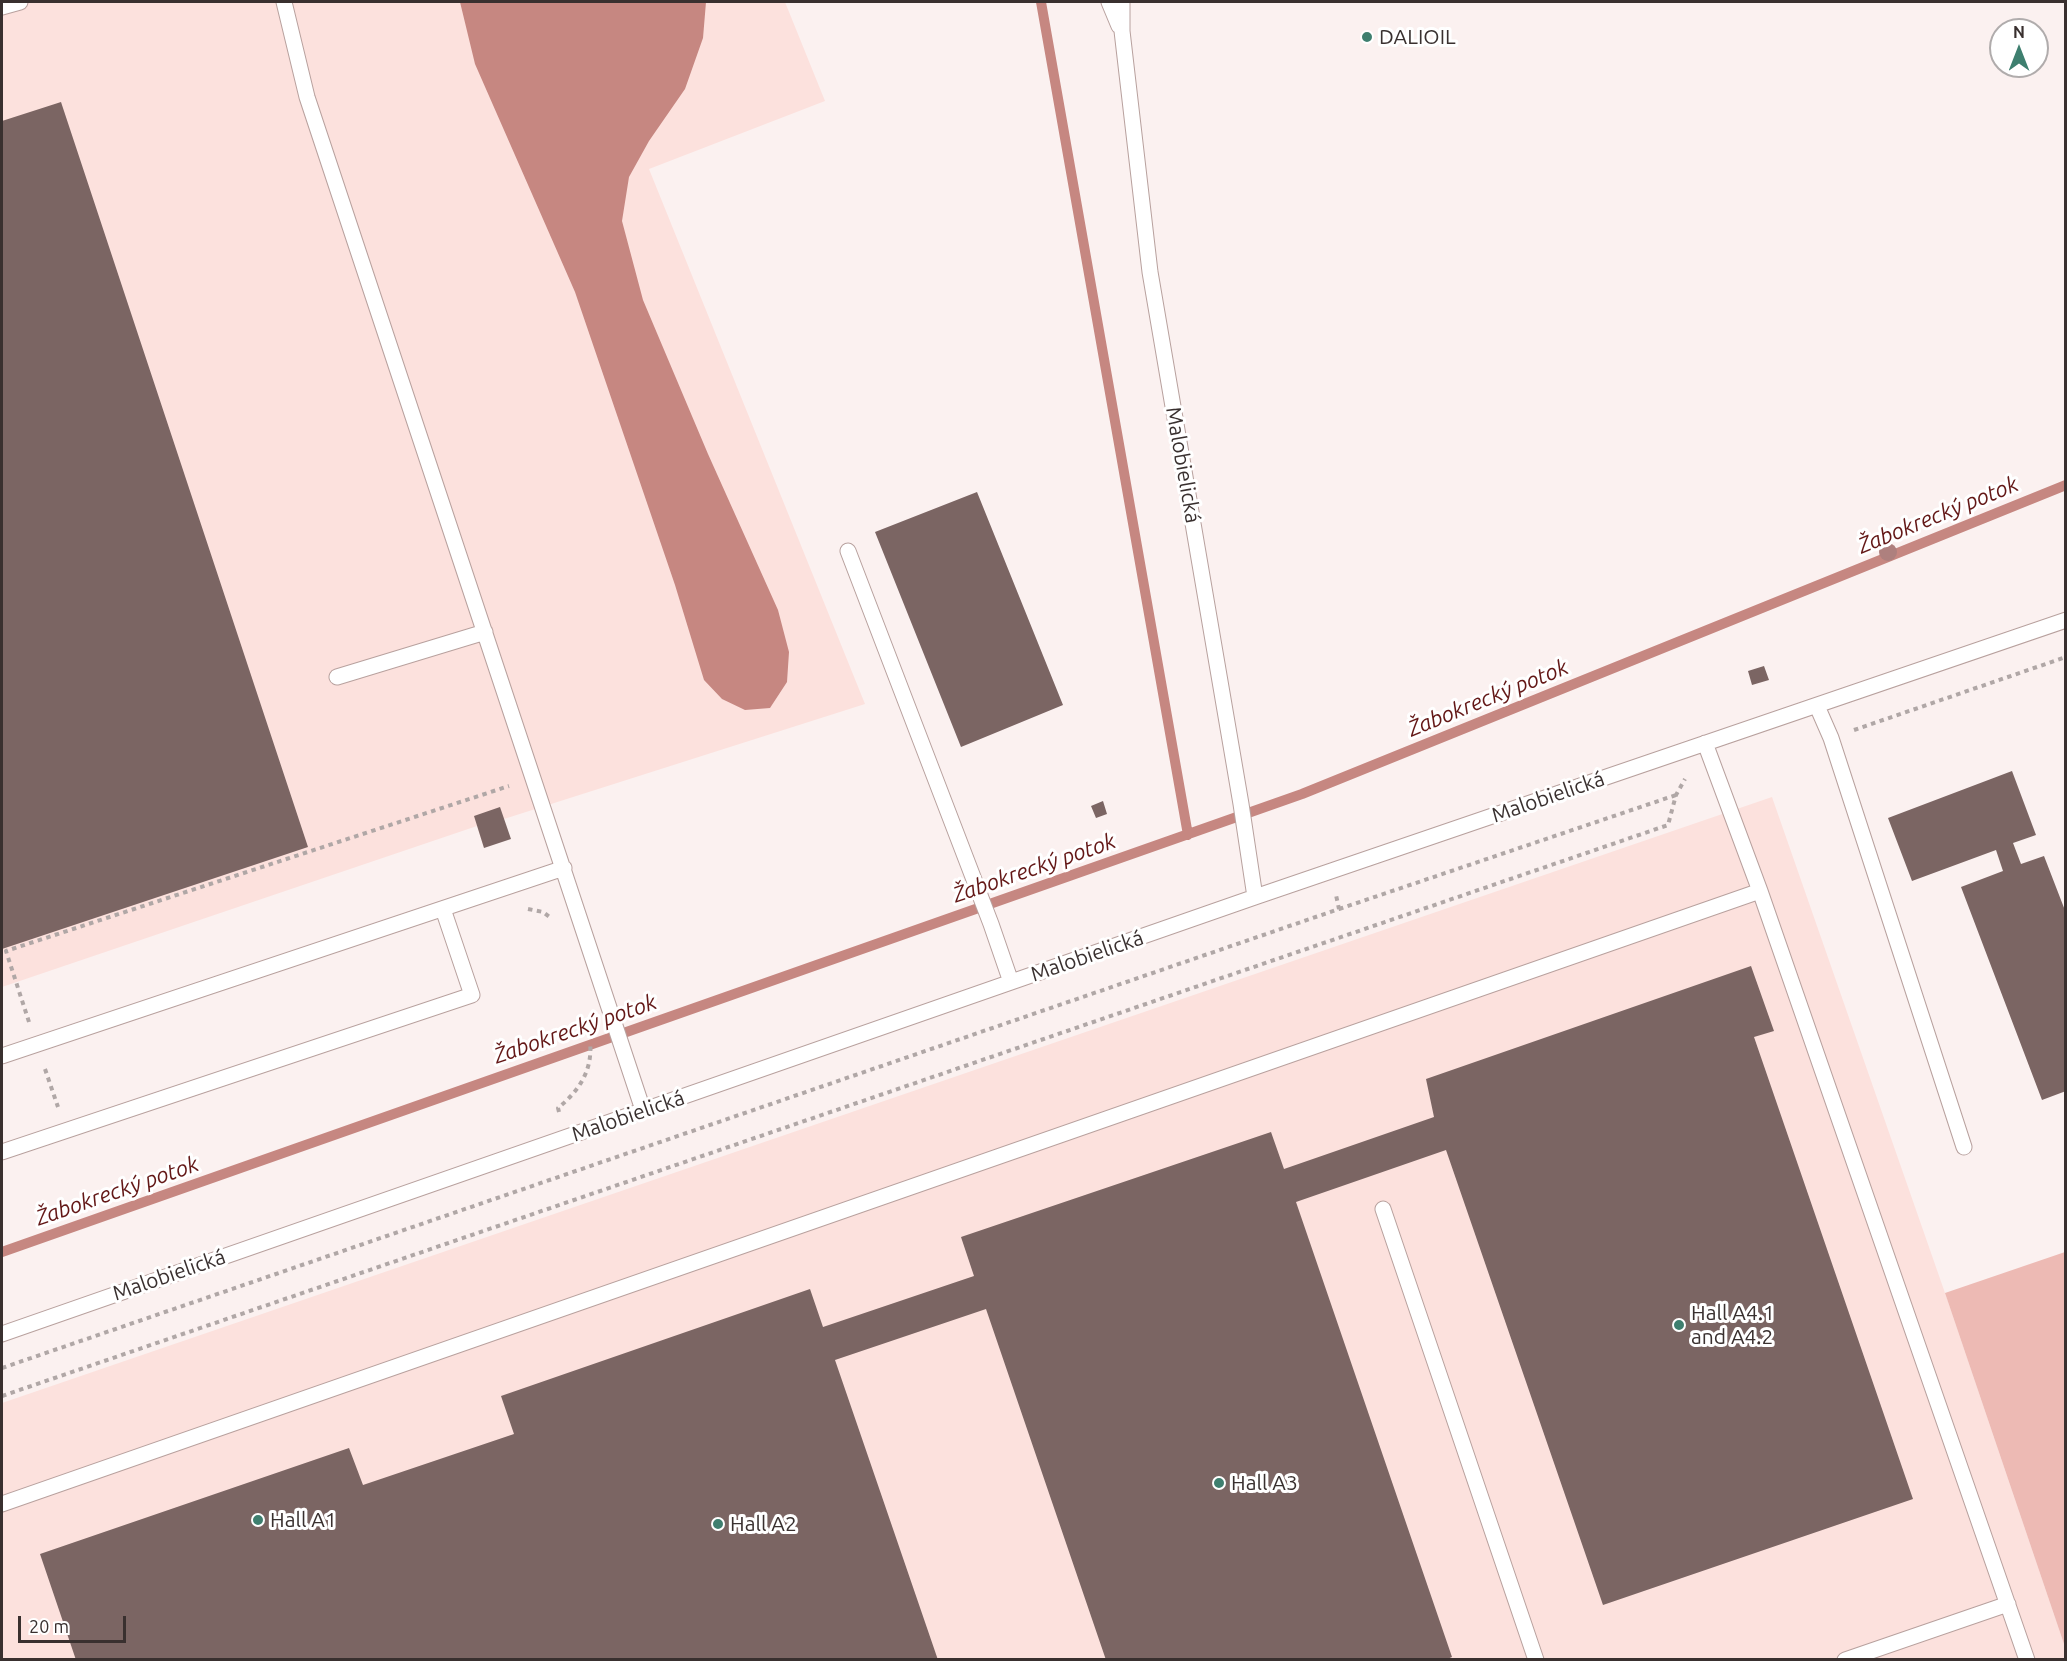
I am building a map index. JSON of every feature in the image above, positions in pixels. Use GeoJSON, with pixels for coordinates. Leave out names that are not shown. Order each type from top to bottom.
{"type":"FeatureCollection","features":[{"type":"Feature","properties":{"kind":"lane"},"geometry":{"type":"LineString","coordinates":[[2,8],[20,2]]}},
{"type":"Feature","properties":{"kind":"lane"},"geometry":{"type":"LineString","coordinates":[[284,2],[307,97],[643,1110]]}},
{"type":"Feature","properties":{"kind":"lane","name":"Malobielická"},"geometry":{"type":"LineString","coordinates":[[1109,2],[1122,31]]}},
{"type":"Feature","properties":{"kind":"lane","name":"Malobielická"},"geometry":{"type":"LineString","coordinates":[[1122,2],[1122,31],[1150,272],[1255,897]]}},
{"type":"Feature","properties":{"kind":"lane"},"geometry":{"type":"LineString","coordinates":[[848,551],[991,924],[1011,982]]}},
{"type":"Feature","properties":{"kind":"lane","name":"Malobielická"},"geometry":{"type":"LineString","coordinates":[[2,1334],[1255,897],[2066,620]]}},
{"type":"Feature","properties":{"kind":"lane"},"geometry":{"type":"LineString","coordinates":[[338,677],[485,632]]}},
{"type":"Feature","properties":{"kind":"lane"},"geometry":{"type":"LineString","coordinates":[[1817,706],[1831,738],[1964,1148]]}},
{"type":"Feature","properties":{"kind":"lane"},"geometry":{"type":"LineString","coordinates":[[1705,743],[1760,891],[2027,1659]]}},
{"type":"Feature","properties":{"kind":"lane"},"geometry":{"type":"LineString","coordinates":[[2,1056],[564,868]]}},
{"type":"Feature","properties":{"kind":"lane"},"geometry":{"type":"LineString","coordinates":[[2,1504],[1760,891]]}},
{"type":"Feature","properties":{"kind":"lane"},"geometry":{"type":"LineString","coordinates":[[2,1152],[472,995],[443,909]]}},
{"type":"Feature","properties":{"kind":"lane"},"geometry":{"type":"LineString","coordinates":[[1383,1209],[1536,1659]]}},
{"type":"Feature","properties":{"kind":"lane"},"geometry":{"type":"LineString","coordinates":[[1845,1659],[2008,1604]]}},
{"type":"Feature","properties":{"kind":"path"},"geometry":{"type":"LineString","coordinates":[[1831,738],[2066,657]]}},
{"type":"Feature","properties":{"kind":"path"},"geometry":{"type":"LineString","coordinates":[[65,1131],[6,951],[512,785],[514,795]]}},
{"type":"Feature","properties":{"kind":"path"},"geometry":{"type":"LineString","coordinates":[[2,1368],[1676,795],[1668,825],[2,1396]]}},
{"type":"Feature","properties":{"kind":"path"},"geometry":{"type":"LineString","coordinates":[[1336,894],[1339,909]]}},
{"type":"Feature","properties":{"kind":"path"},"geometry":{"type":"LineString","coordinates":[[521,910],[532,909],[552,918]]}},
{"type":"Feature","properties":{"kind":"path"},"geometry":{"type":"LineString","coordinates":[[558,1108],[573,1096],[585,1076],[592,1054],[590,1036]]}},
{"type":"Feature","properties":{"kind":"shaded area"},"geometry":{"type":"Polygon","coordinates":[[[2,2],[785,2],[825,101],[649,169],[865,704],[504,819],[484,848],[477,826],[2,987],[2,2]]]}},
{"type":"Feature","properties":{"kind":"shaded area"},"geometry":{"type":"Polygon","coordinates":[[[460,2],[706,2],[703,38],[685,89],[649,141],[629,177],[622,221],[643,300],[708,454],[778,610],[789,652],[787,682],[770,708],[745,710],[722,699],[704,680],[675,585],[575,292],[475,64],[460,2]]]}},
{"type":"Feature","properties":{"kind":"shaded area"},"geometry":{"type":"Polygon","coordinates":[[[1772,797],[1945,1293],[2065,1647],[2065,1659],[2,1659],[2,1403],[1772,797]]]}},
{"type":"Feature","properties":{"kind":"shaded area"},"geometry":{"type":"Polygon","coordinates":[[[2066,1252],[2065,1647],[1945,1293],[2066,1252]]]}},
{"type":"Feature","properties":{"kind":"building"},"geometry":{"type":"Polygon","coordinates":[[[61,102],[308,847],[2,949],[2,121],[61,102]]]}},
{"type":"Feature","properties":{"kind":"building"},"geometry":{"type":"Polygon","coordinates":[[[977,492],[1063,705],[961,747],[875,532],[977,492]]]}},
{"type":"Feature","properties":{"kind":"building"},"geometry":{"type":"Polygon","coordinates":[[[1764,666],[1769,680],[1752,685],[1748,671],[1764,666]]]}},
{"type":"Feature","properties":{"kind":"building"},"geometry":{"type":"Polygon","coordinates":[[[2012,771],[2036,835],[2013,843],[2021,864],[2044,856],[2066,913],[2066,1091],[2042,1100],[1961,887],[2003,871],[1996,850],[1912,881],[1888,818],[2012,771]]]}},
{"type":"Feature","properties":{"kind":"building"},"geometry":{"type":"Polygon","coordinates":[[[1103,801],[1107,814],[1096,818],[1091,806],[1103,801]]]}},
{"type":"Feature","properties":{"kind":"building"},"geometry":{"type":"Polygon","coordinates":[[[500,807],[511,839],[484,848],[474,816],[500,807]]]}},
{"type":"Feature","properties":{"kind":"building"},"geometry":{"type":"Polygon","coordinates":[[[1751,966],[1774,1031],[1754,1037],[1913,1499],[1603,1605],[1446,1150],[1296,1202],[1452,1657],[1445,1660],[1106,1660],[986,1309],[835,1360],[938,1660],[76,1660],[40,1554],[349,1448],[363,1485],[514,1434],[501,1396],[810,1289],[823,1327],[974,1276],[961,1237],[1271,1132],[1284,1169],[1434,1117],[1426,1079],[1751,966]]]}},
{"type":"Feature","properties":{"kind":"waterway"},"geometry":{"type":"LineString","coordinates":[[1041,2],[1188,835]]}},
{"type":"Feature","properties":{"kind":"waterway","name":"Žabokrecký potok"},"geometry":{"type":"LineString","coordinates":[[2,1252],[1302,794],[2066,485]]}},
{"type":"Feature","properties":{"kind":"place","name":"DALIOIL"},"geometry":{"type":"Point","coordinates":[1367,37]}},
{"type":"Feature","properties":{"kind":"place","name":"Hall A4.1 and A4.2"},"geometry":{"type":"Point","coordinates":[1679,1325]}},
{"type":"Feature","properties":{"kind":"place","name":"Hall A3"},"geometry":{"type":"Point","coordinates":[1219,1483]}},
{"type":"Feature","properties":{"kind":"place","name":"Hall A1"},"geometry":{"type":"Point","coordinates":[258,1520]}},
{"type":"Feature","properties":{"kind":"place","name":"Hall A2"},"geometry":{"type":"Point","coordinates":[718,1524]}}]}
